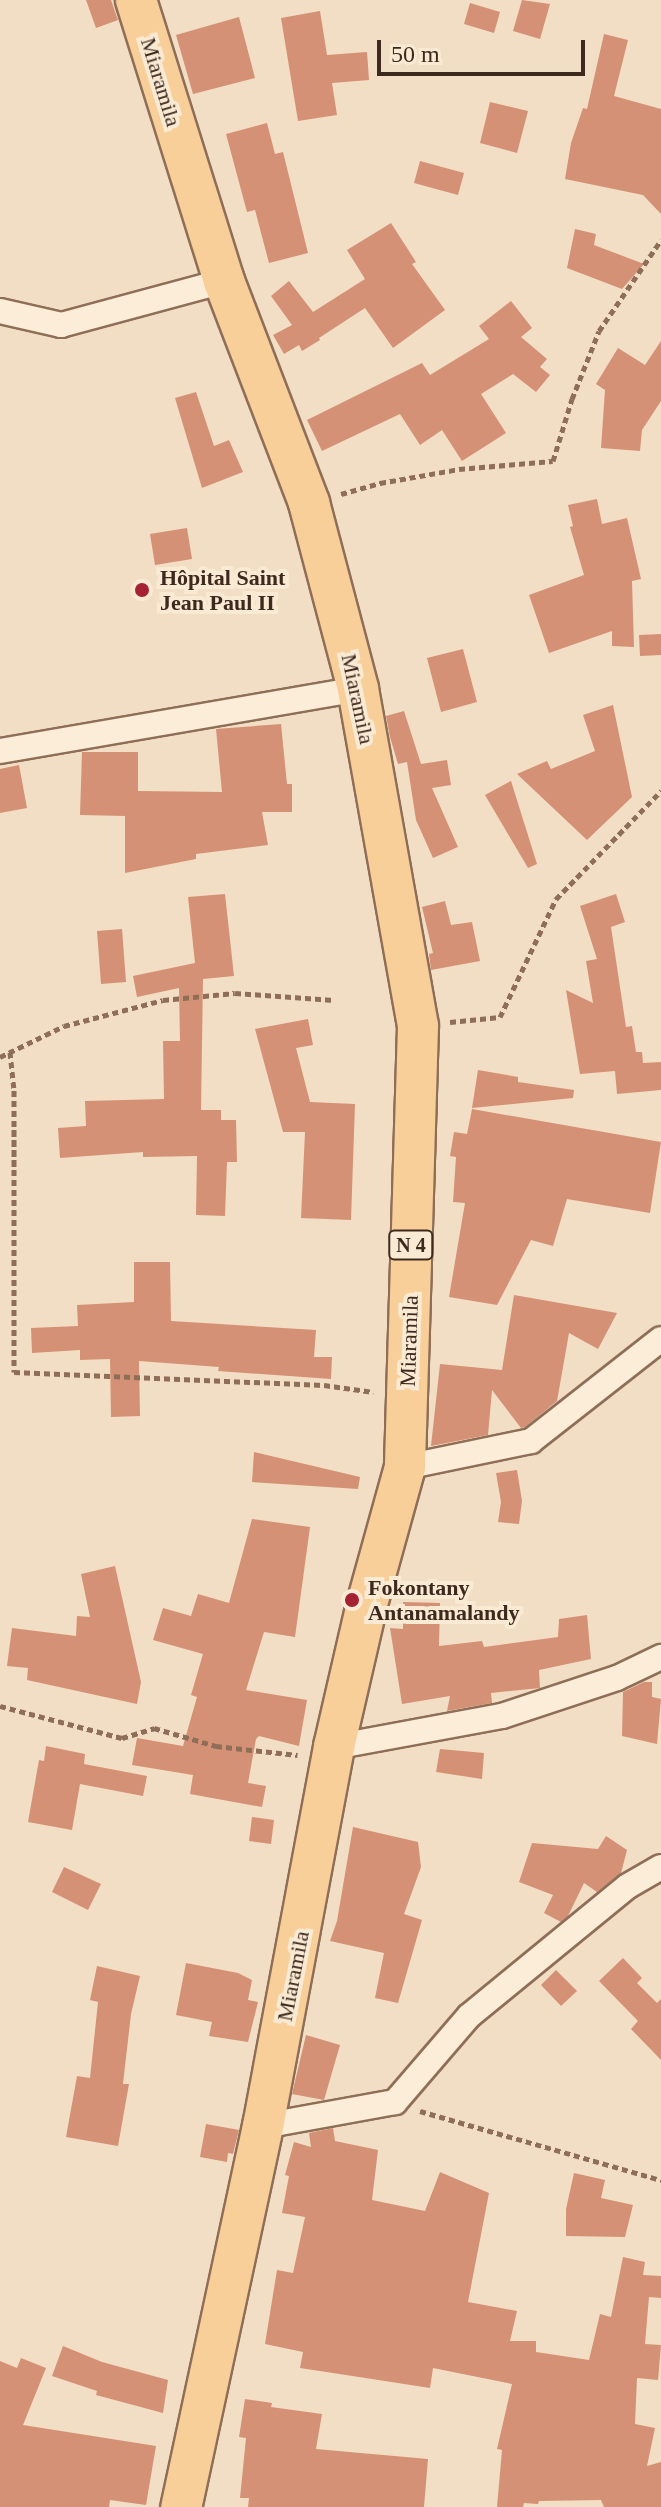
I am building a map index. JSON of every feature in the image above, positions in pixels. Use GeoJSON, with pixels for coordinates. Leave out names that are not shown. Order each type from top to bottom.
{"type":"FeatureCollection","features":[{"type":"Feature","properties":{"kind":"main road","name":"Miaramila"},"geometry":{"type":"LineString","coordinates":[[136,0],[224,281],[309,503],[358,689],[418,1026],[405,1467],[333,1752],[263,2126],[181,2507]]}},
{"type":"Feature","properties":{"kind":"street"},"geometry":{"type":"LineString","coordinates":[[0,311],[61,325],[224,281]]}},
{"type":"Feature","properties":{"kind":"street"},"geometry":{"type":"LineString","coordinates":[[0,751],[358,689]]}},
{"type":"Feature","properties":{"kind":"street"},"geometry":{"type":"LineString","coordinates":[[405,1467],[531,1441],[661,1339]]}},
{"type":"Feature","properties":{"kind":"street"},"geometry":{"type":"LineString","coordinates":[[333,1752],[502,1716],[617,1678],[661,1657]]}},
{"type":"Feature","properties":{"kind":"street"},"geometry":{"type":"LineString","coordinates":[[263,2126],[395,2102],[469,2016],[628,1886],[661,1867]]}},
{"type":"Feature","properties":{"kind":"path"},"geometry":{"type":"LineString","coordinates":[[309,503],[380,483],[459,469],[553,461],[572,399],[599,331],[661,240]]}},
{"type":"Feature","properties":{"kind":"path"},"geometry":{"type":"LineString","coordinates":[[418,1026],[500,1017],[556,899],[661,791]]}},
{"type":"Feature","properties":{"kind":"path"},"geometry":{"type":"LineString","coordinates":[[0,1057],[64,1026],[163,1000],[235,993],[334,1000]]}},
{"type":"Feature","properties":{"kind":"path"},"geometry":{"type":"LineString","coordinates":[[10,1052],[14,1090],[14,1372],[324,1385],[407,1397]]}},
{"type":"Feature","properties":{"kind":"path"},"geometry":{"type":"LineString","coordinates":[[0,1706],[122,1738],[154,1728],[243,1750],[333,1752]]}},
{"type":"Feature","properties":{"kind":"path"},"geometry":{"type":"LineString","coordinates":[[395,2102],[459,2124],[661,2180]]}},
{"type":"Feature","properties":{"kind":"building"},"geometry":{"type":"Polygon","coordinates":[[[86,0],[111,0],[118,20],[96,28],[86,0]]]}},
{"type":"Feature","properties":{"kind":"building"},"geometry":{"type":"Polygon","coordinates":[[[522,0],[550,4],[540,39],[513,31],[522,0]]]}},
{"type":"Feature","properties":{"kind":"building"},"geometry":{"type":"Polygon","coordinates":[[[470,3],[500,12],[494,33],[464,24],[470,3]]]}},
{"type":"Feature","properties":{"kind":"building"},"geometry":{"type":"Polygon","coordinates":[[[320,11],[327,55],[367,52],[369,80],[332,83],[337,115],[298,121],[281,18],[320,11]]]}},
{"type":"Feature","properties":{"kind":"building"},"geometry":{"type":"Polygon","coordinates":[[[239,17],[255,78],[193,94],[176,35],[239,17]]]}},
{"type":"Feature","properties":{"kind":"building"},"geometry":{"type":"Polygon","coordinates":[[[604,34],[628,40],[614,96],[661,109],[661,214],[643,195],[565,179],[571,143],[583,108],[587,109],[604,34]]]}},
{"type":"Feature","properties":{"kind":"building"},"geometry":{"type":"Polygon","coordinates":[[[490,102],[528,111],[517,153],[480,143],[490,102]]]}},
{"type":"Feature","properties":{"kind":"building"},"geometry":{"type":"Polygon","coordinates":[[[267,123],[275,154],[283,152],[308,253],[269,263],[255,210],[247,212],[226,134],[267,123]]]}},
{"type":"Feature","properties":{"kind":"building"},"geometry":{"type":"Polygon","coordinates":[[[420,161],[464,173],[458,195],[414,183],[420,161]]]}},
{"type":"Feature","properties":{"kind":"building"},"geometry":{"type":"Polygon","coordinates":[[[391,223],[416,262],[412,264],[445,310],[393,348],[365,308],[302,351],[299,345],[284,354],[273,335],[292,325],[271,296],[289,281],[313,312],[365,279],[347,250],[391,223]]]}},
{"type":"Feature","properties":{"kind":"building"},"geometry":{"type":"Polygon","coordinates":[[[575,229],[596,234],[594,245],[644,264],[622,289],[567,268],[575,229]]]}},
{"type":"Feature","properties":{"kind":"building"},"geometry":{"type":"Polygon","coordinates":[[[511,301],[532,328],[521,337],[547,359],[540,367],[550,375],[536,392],[513,374],[481,394],[506,433],[462,461],[442,430],[420,445],[400,414],[322,451],[307,420],[422,363],[430,375],[489,339],[479,326],[511,301]]]}},
{"type":"Feature","properties":{"kind":"building"},"geometry":{"type":"Polygon","coordinates":[[[661,341],[661,401],[642,430],[640,451],[601,448],[605,390],[596,384],[618,348],[645,365],[661,341]]]}},
{"type":"Feature","properties":{"kind":"building"},"geometry":{"type":"Polygon","coordinates":[[[196,392],[214,446],[229,440],[243,472],[202,488],[175,398],[196,392]]]}},
{"type":"Feature","properties":{"kind":"building"},"geometry":{"type":"Polygon","coordinates":[[[597,499],[602,524],[627,518],[641,579],[632,581],[634,647],[612,646],[612,631],[549,653],[529,595],[584,575],[570,527],[573,526],[568,505],[597,499]]]}},
{"type":"Feature","properties":{"kind":"building"},"geometry":{"type":"Polygon","coordinates":[[[187,528],[192,559],[155,565],[150,534],[187,528]]]}},
{"type":"Feature","properties":{"kind":"building"},"geometry":{"type":"Polygon","coordinates":[[[661,634],[661,655],[640,656],[639,635],[661,634]]]}},
{"type":"Feature","properties":{"kind":"building"},"geometry":{"type":"Polygon","coordinates":[[[463,649],[477,702],[441,712],[427,658],[463,649]]]}},
{"type":"Feature","properties":{"kind":"building"},"geometry":{"type":"Polygon","coordinates":[[[613,705],[632,797],[587,840],[517,774],[547,761],[551,769],[595,751],[583,715],[613,705]]]}},
{"type":"Feature","properties":{"kind":"building"},"geometry":{"type":"Polygon","coordinates":[[[404,711],[421,764],[447,760],[451,785],[432,788],[458,847],[433,858],[416,820],[407,762],[398,764],[390,737],[386,716],[404,711]]]}},
{"type":"Feature","properties":{"kind":"building"},"geometry":{"type":"Polygon","coordinates":[[[281,724],[287,784],[292,784],[292,812],[262,812],[268,845],[196,854],[196,859],[125,873],[125,816],[80,815],[82,752],[138,752],[138,791],[222,792],[216,729],[281,724]]]}},
{"type":"Feature","properties":{"kind":"building"},"geometry":{"type":"Polygon","coordinates":[[[19,765],[27,808],[0,813],[0,769],[19,765]]]}},
{"type":"Feature","properties":{"kind":"building"},"geometry":{"type":"Polygon","coordinates":[[[511,781],[537,864],[528,868],[485,795],[511,781]]]}},
{"type":"Feature","properties":{"kind":"building"},"geometry":{"type":"Polygon","coordinates":[[[225,894],[234,976],[203,979],[201,1110],[221,1110],[221,1120],[236,1120],[237,1162],[227,1162],[225,1216],[196,1215],[197,1156],[143,1157],[143,1152],[60,1158],[58,1128],[86,1126],[85,1101],[164,1099],[163,1041],[180,1041],[179,988],[137,997],[133,976],[195,963],[188,897],[225,894]]]}},
{"type":"Feature","properties":{"kind":"building"},"geometry":{"type":"Polygon","coordinates":[[[616,894],[625,922],[611,927],[626,1027],[632,1026],[636,1052],[642,1052],[643,1063],[661,1062],[661,1090],[617,1094],[615,1071],[580,1074],[566,990],[593,1003],[586,961],[597,959],[580,906],[616,894]]]}},
{"type":"Feature","properties":{"kind":"building"},"geometry":{"type":"Polygon","coordinates":[[[445,901],[451,925],[472,922],[480,961],[431,970],[429,954],[433,953],[422,907],[445,901]]]}},
{"type":"Feature","properties":{"kind":"building"},"geometry":{"type":"Polygon","coordinates":[[[122,929],[126,982],[101,984],[97,931],[122,929]]]}},
{"type":"Feature","properties":{"kind":"building"},"geometry":{"type":"Polygon","coordinates":[[[308,1019],[313,1045],[296,1048],[310,1102],[355,1104],[351,1220],[301,1218],[305,1132],[283,1132],[255,1029],[308,1019]]]}},
{"type":"Feature","properties":{"kind":"building"},"geometry":{"type":"Polygon","coordinates":[[[478,1070],[518,1077],[518,1082],[574,1090],[573,1098],[472,1108],[478,1070]]]}},
{"type":"Feature","properties":{"kind":"building"},"geometry":{"type":"Polygon","coordinates":[[[472,1109],[661,1142],[650,1213],[567,1199],[553,1246],[531,1240],[497,1305],[449,1297],[465,1203],[453,1202],[456,1157],[450,1156],[454,1132],[467,1134],[472,1109]]]}},
{"type":"Feature","properties":{"kind":"building"},"geometry":{"type":"Polygon","coordinates":[[[134,1262],[170,1262],[171,1321],[316,1330],[314,1357],[332,1357],[331,1379],[218,1371],[219,1367],[139,1361],[140,1416],[111,1417],[110,1359],[80,1360],[80,1350],[32,1353],[31,1328],[78,1326],[77,1305],[134,1302],[134,1262]]]}},
{"type":"Feature","properties":{"kind":"building"},"geometry":{"type":"Polygon","coordinates":[[[514,1295],[617,1313],[598,1349],[569,1333],[557,1401],[525,1427],[521,1428],[492,1390],[488,1435],[431,1446],[440,1364],[502,1370],[514,1295]]]}},
{"type":"Feature","properties":{"kind":"building"},"geometry":{"type":"Polygon","coordinates":[[[254,1452],[360,1477],[358,1489],[252,1482],[254,1452]]]}},
{"type":"Feature","properties":{"kind":"building"},"geometry":{"type":"Polygon","coordinates":[[[517,1470],[522,1501],[519,1524],[498,1522],[501,1502],[496,1473],[517,1470]]]}},
{"type":"Feature","properties":{"kind":"building"},"geometry":{"type":"Polygon","coordinates":[[[252,1519],[310,1527],[295,1637],[264,1632],[246,1690],[307,1700],[299,1746],[259,1736],[256,1739],[248,1783],[266,1786],[262,1807],[190,1794],[193,1775],[132,1765],[137,1738],[183,1746],[197,1697],[191,1695],[203,1654],[153,1640],[163,1608],[191,1616],[198,1594],[229,1603],[252,1519]]]}},
{"type":"Feature","properties":{"kind":"building"},"geometry":{"type":"Polygon","coordinates":[[[115,1566],[141,1682],[137,1704],[27,1680],[28,1668],[7,1666],[12,1628],[76,1636],[77,1616],[90,1617],[81,1574],[115,1566]]]}},
{"type":"Feature","properties":{"kind":"building"},"geometry":{"type":"Polygon","coordinates":[[[403,1602],[440,1603],[439,1646],[482,1641],[484,1647],[558,1637],[559,1619],[587,1615],[591,1659],[539,1670],[540,1688],[491,1693],[492,1703],[447,1711],[450,1696],[402,1704],[390,1628],[403,1629],[403,1602]]]}},
{"type":"Feature","properties":{"kind":"building"},"geometry":{"type":"Polygon","coordinates":[[[644,1682],[652,1682],[652,1697],[661,1699],[657,1744],[622,1736],[623,1692],[644,1682]]]}},
{"type":"Feature","properties":{"kind":"building"},"geometry":{"type":"Polygon","coordinates":[[[46,1746],[85,1754],[84,1764],[147,1776],[143,1796],[80,1784],[72,1830],[28,1822],[39,1760],[44,1761],[46,1746]]]}},
{"type":"Feature","properties":{"kind":"building"},"geometry":{"type":"Polygon","coordinates":[[[440,1749],[484,1753],[482,1779],[436,1772],[440,1749]]]}},
{"type":"Feature","properties":{"kind":"building"},"geometry":{"type":"Polygon","coordinates":[[[252,1817],[274,1820],[271,1844],[249,1841],[252,1817]]]}},
{"type":"Feature","properties":{"kind":"building"},"geometry":{"type":"Polygon","coordinates":[[[353,1827],[418,1842],[421,1867],[404,1914],[422,1920],[398,2003],[375,1998],[384,1953],[330,1941],[337,1921],[353,1827]]]}},
{"type":"Feature","properties":{"kind":"building"},"geometry":{"type":"Polygon","coordinates":[[[606,1836],[627,1850],[621,1873],[597,1892],[584,1883],[568,1916],[561,1922],[544,1913],[553,1895],[519,1882],[532,1843],[598,1849],[606,1836]]]}},
{"type":"Feature","properties":{"kind":"building"},"geometry":{"type":"Polygon","coordinates":[[[64,1867],[101,1884],[88,1910],[52,1892],[64,1867]]]}},
{"type":"Feature","properties":{"kind":"building"},"geometry":{"type":"Polygon","coordinates":[[[623,1958],[642,1978],[637,1983],[657,2003],[661,1999],[661,2060],[631,2029],[638,2021],[599,1981],[623,1958]]]}},
{"type":"Feature","properties":{"kind":"building"},"geometry":{"type":"Polygon","coordinates":[[[186,1963],[238,1973],[252,1980],[248,2000],[258,2002],[248,2042],[209,2036],[212,2022],[176,2015],[186,1963]]]}},
{"type":"Feature","properties":{"kind":"building"},"geometry":{"type":"Polygon","coordinates":[[[97,1966],[140,1976],[131,2014],[123,2084],[129,2084],[118,2146],[66,2137],[77,2076],[90,2078],[98,2002],[90,2000],[97,1966]]]}},
{"type":"Feature","properties":{"kind":"building"},"geometry":{"type":"Polygon","coordinates":[[[556,1970],[577,1991],[561,2006],[541,1985],[556,1970]]]}},
{"type":"Feature","properties":{"kind":"building"},"geometry":{"type":"Polygon","coordinates":[[[306,2035],[340,2045],[324,2100],[292,2094],[306,2035]]]}},
{"type":"Feature","properties":{"kind":"building"},"geometry":{"type":"Polygon","coordinates":[[[206,2124],[239,2130],[233,2154],[228,2153],[227,2162],[200,2157],[206,2124]]]}},
{"type":"Feature","properties":{"kind":"building"},"geometry":{"type":"Polygon","coordinates":[[[333,2128],[335,2141],[378,2150],[372,2200],[425,2211],[440,2172],[489,2193],[468,2302],[517,2311],[510,2341],[536,2341],[536,2352],[589,2360],[600,2314],[611,2317],[623,2257],[645,2262],[643,2275],[661,2276],[661,2298],[649,2297],[645,2344],[661,2345],[658,2380],[637,2378],[635,2424],[655,2428],[647,2466],[661,2462],[661,2507],[604,2507],[601,2500],[539,2501],[538,2504],[524,2503],[523,2507],[497,2507],[502,2450],[497,2449],[512,2384],[433,2368],[430,2388],[300,2368],[303,2352],[265,2344],[277,2270],[293,2273],[305,2217],[282,2213],[289,2176],[285,2175],[294,2142],[311,2147],[309,2133],[333,2128]]]}},
{"type":"Feature","properties":{"kind":"building"},"geometry":{"type":"Polygon","coordinates":[[[574,2173],[605,2180],[601,2198],[633,2205],[625,2237],[566,2236],[566,2209],[574,2173]]]}},
{"type":"Feature","properties":{"kind":"building"},"geometry":{"type":"Polygon","coordinates":[[[63,2346],[102,2362],[168,2380],[163,2413],[96,2395],[97,2391],[52,2376],[63,2346]]]}},
{"type":"Feature","properties":{"kind":"building"},"geometry":{"type":"Polygon","coordinates":[[[21,2358],[46,2368],[23,2425],[156,2446],[146,2505],[110,2500],[109,2507],[0,2507],[0,2361],[17,2368],[21,2358]]]}},
{"type":"Feature","properties":{"kind":"building"},"geometry":{"type":"Polygon","coordinates":[[[245,2399],[272,2403],[271,2407],[322,2414],[316,2449],[428,2459],[424,2507],[248,2507],[249,2498],[240,2498],[246,2438],[239,2437],[245,2399]]]}},
{"type":"Feature","properties":{"kind":"place","name":"Hôpital Saint Jean Paul II"},"geometry":{"type":"Point","coordinates":[142,590]}},
{"type":"Feature","properties":{"kind":"place","name":"Fokontany Antanamalandy"},"geometry":{"type":"Point","coordinates":[352,1600]}}]}
